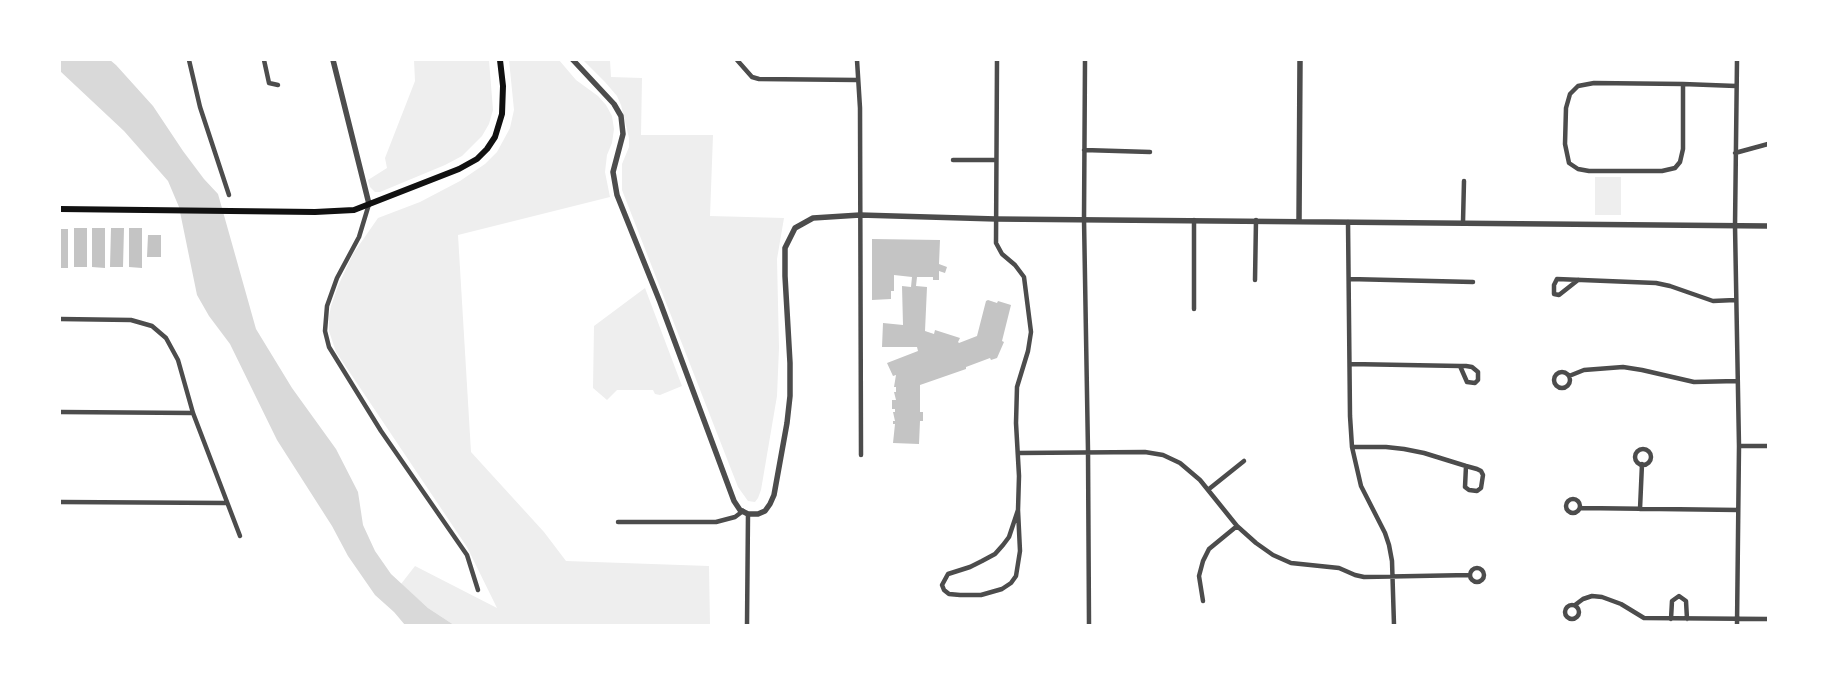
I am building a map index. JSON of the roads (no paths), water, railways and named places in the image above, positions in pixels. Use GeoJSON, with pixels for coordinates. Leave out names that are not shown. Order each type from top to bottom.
{"type":"FeatureCollection","features":[{"type":"Feature","properties":{"kind":"main road"},"geometry":{"type":"LineString","coordinates":[[60,209],[354,210],[459,169],[477,159],[487,149],[495,137],[502,114],[503,86],[500,60]]}},
{"type":"Feature","properties":{"kind":"street"},"geometry":{"type":"LineString","coordinates":[[189,60],[200,107],[229,195]]}},
{"type":"Feature","properties":{"kind":"street"},"geometry":{"type":"LineString","coordinates":[[264,60],[269,83],[278,86]]}},
{"type":"Feature","properties":{"kind":"street"},"geometry":{"type":"LineString","coordinates":[[333,60],[368,204],[359,237],[337,278],[327,306],[325,331],[329,346],[381,431],[467,556],[478,590]]}},
{"type":"Feature","properties":{"kind":"street"},"geometry":{"type":"LineString","coordinates":[[573,60],[614,104],[621,116],[623,134],[613,172],[617,195],[660,302],[729,488],[737,506],[745,513],[746,625]]}},
{"type":"Feature","properties":{"kind":"street"},"geometry":{"type":"LineString","coordinates":[[737,60],[752,77],[759,79],[857,80]]}},
{"type":"Feature","properties":{"kind":"street"},"geometry":{"type":"LineString","coordinates":[[857,60],[860,108],[861,455]]}},
{"type":"Feature","properties":{"kind":"street"},"geometry":{"type":"LineString","coordinates":[[997,60],[996,243],[1002,254],[1015,265],[1024,277],[1031,332],[1028,351],[1017,387],[1016,423],[1020,551],[1016,576],[1002,590],[981,595],[954,595],[944,590],[942,585],[948,574],[982,562],[995,554],[1009,537],[1018,510]]}},
{"type":"Feature","properties":{"kind":"street"},"geometry":{"type":"LineString","coordinates":[[1085,60],[1084,219],[1089,625]]}},
{"type":"Feature","properties":{"kind":"street"},"geometry":{"type":"LineString","coordinates":[[1299,221],[1300,60]]}},
{"type":"Feature","properties":{"kind":"street"},"geometry":{"type":"LineString","coordinates":[[1737,60],[1735,152],[1735,300],[1739,446],[1737,625]]}},
{"type":"Feature","properties":{"kind":"street"},"geometry":{"type":"LineString","coordinates":[[1683,84],[1683,144],[1682,156],[1678,166],[1670,171],[1658,172],[1589,171],[1573,167],[1570,163],[1566,152],[1565,116],[1567,100],[1573,90],[1583,84],[1683,84],[1736,86]]}},
{"type":"Feature","properties":{"kind":"street"},"geometry":{"type":"LineString","coordinates":[[1735,152],[1768,144]]}},
{"type":"Feature","properties":{"kind":"street"},"geometry":{"type":"LineString","coordinates":[[1084,150],[1150,152]]}},
{"type":"Feature","properties":{"kind":"street"},"geometry":{"type":"LineString","coordinates":[[953,160],[996,160]]}},
{"type":"Feature","properties":{"kind":"street"},"geometry":{"type":"LineString","coordinates":[[1464,181],[1464,222]]}},
{"type":"Feature","properties":{"kind":"street"},"geometry":{"type":"LineString","coordinates":[[618,522],[716,522],[745,513],[758,514],[765,511],[770,504],[776,484],[787,424],[791,380],[785,255],[787,243],[795,228],[813,218],[860,215],[996,219],[1768,226]]}},
{"type":"Feature","properties":{"kind":"street"},"geometry":{"type":"LineString","coordinates":[[1194,220],[1194,309]]}},
{"type":"Feature","properties":{"kind":"street"},"geometry":{"type":"LineString","coordinates":[[1255,280],[1256,220]]}},
{"type":"Feature","properties":{"kind":"street"},"geometry":{"type":"LineString","coordinates":[[1348,222],[1352,447],[1362,486],[1389,545],[1393,576],[1394,625]]}},
{"type":"Feature","properties":{"kind":"street"},"geometry":{"type":"LineString","coordinates":[[1578,280],[1559,295],[1554,294],[1554,284],[1557,279],[1663,284],[1706,299],[1720,301],[1735,300]]}},
{"type":"Feature","properties":{"kind":"street"},"geometry":{"type":"LineString","coordinates":[[1349,280],[1473,282]]}},
{"type":"Feature","properties":{"kind":"street"},"geometry":{"type":"LineString","coordinates":[[60,319],[122,319],[148,324],[159,331],[169,342],[178,360],[193,413],[240,536]]}},
{"type":"Feature","properties":{"kind":"street"},"geometry":{"type":"LineString","coordinates":[[1350,364],[1460,366],[1476,369],[1480,376],[1478,380],[1475,383],[1467,382],[1460,366]]}},
{"type":"Feature","properties":{"kind":"street"},"geometry":{"type":"LineString","coordinates":[[1569,376],[1584,370],[1623,367],[1694,382],[1737,380]]}},
{"type":"Feature","properties":{"kind":"street"},"geometry":{"type":"LineString","coordinates":[[60,412],[193,413]]}},
{"type":"Feature","properties":{"kind":"street"},"geometry":{"type":"LineString","coordinates":[[1739,446],[1768,446]]}},
{"type":"Feature","properties":{"kind":"street"},"geometry":{"type":"LineString","coordinates":[[1352,447],[1404,449],[1424,453],[1466,466],[1481,471],[1483,475],[1481,488],[1477,491],[1469,490],[1465,487],[1466,466]]}},
{"type":"Feature","properties":{"kind":"street"},"geometry":{"type":"LineString","coordinates":[[1018,453],[1145,452],[1163,455],[1185,466],[1209,489],[1237,526],[1265,550],[1291,563],[1339,568],[1355,575],[1364,576],[1470,575]]}},
{"type":"Feature","properties":{"kind":"street"},"geometry":{"type":"LineString","coordinates":[[1209,489],[1244,462]]}},
{"type":"Feature","properties":{"kind":"street"},"geometry":{"type":"LineString","coordinates":[[1640,509],[1642,464]]}},
{"type":"Feature","properties":{"kind":"street"},"geometry":{"type":"LineString","coordinates":[[60,502],[226,503]]}},
{"type":"Feature","properties":{"kind":"street"},"geometry":{"type":"LineString","coordinates":[[1580,508],[1738,510]]}},
{"type":"Feature","properties":{"kind":"street"},"geometry":{"type":"LineString","coordinates":[[1203,601],[1199,576],[1203,560],[1209,549],[1237,526]]}},
{"type":"Feature","properties":{"kind":"street"},"geometry":{"type":"LineString","coordinates":[[1576,605],[1583,599],[1592,596],[1602,597],[1621,604],[1644,618],[1768,619]]}},
{"type":"Feature","properties":{"kind":"street"},"geometry":{"type":"LineString","coordinates":[[1670,619],[1672,600],[1679,596],[1686,600],[1687,619]]}}]}
